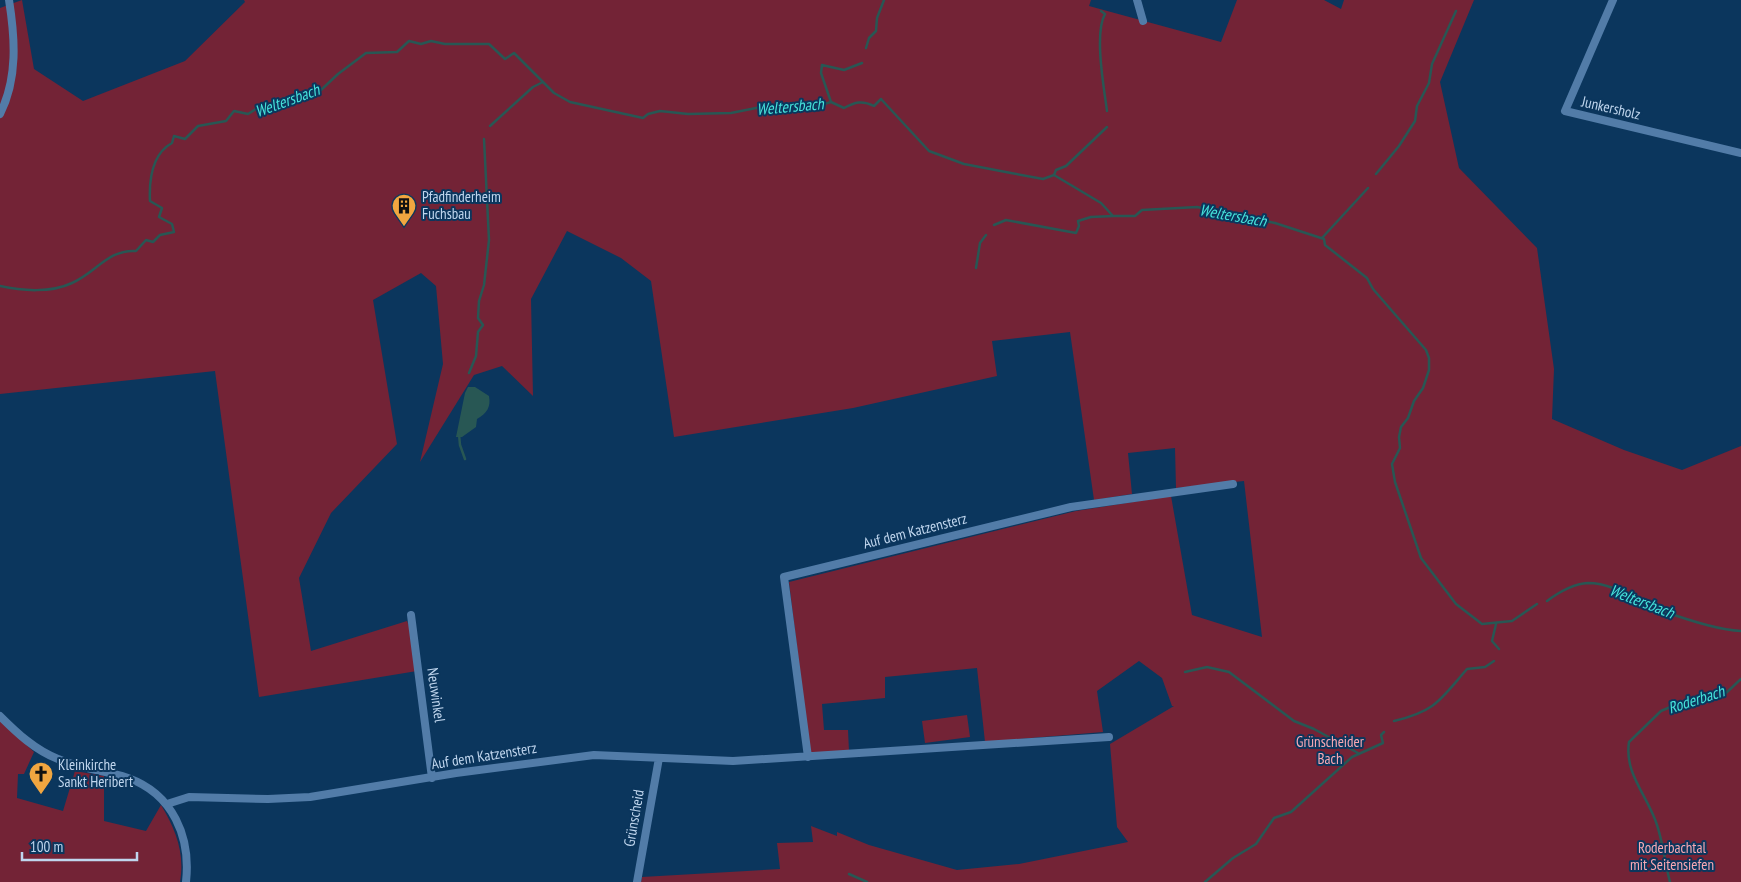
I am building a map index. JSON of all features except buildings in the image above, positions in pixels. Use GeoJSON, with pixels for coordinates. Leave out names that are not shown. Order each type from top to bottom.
{"type":"FeatureCollection","features":[{"type":"Feature","properties":{"kind":"street"},"geometry":{"type":"LineString","coordinates":[[0,114],[10,88],[14,57],[13,26],[9,0]]}},
{"type":"Feature","properties":{"kind":"street"},"geometry":{"type":"LineString","coordinates":[[1137,0],[1143,21]]}},
{"type":"Feature","properties":{"kind":"street","name":"Junkersholz"},"geometry":{"type":"LineString","coordinates":[[1613,0],[1565,111],[1741,153]]}},
{"type":"Feature","properties":{"kind":"street","name":"Auf dem Katzensterz"},"geometry":{"type":"LineString","coordinates":[[808,757],[784,577],[1070,508],[1233,484]]}},
{"type":"Feature","properties":{"kind":"street","name":"Neuwinkel"},"geometry":{"type":"LineString","coordinates":[[411,615],[432,778]]}},
{"type":"Feature","properties":{"kind":"street"},"geometry":{"type":"LineString","coordinates":[[0,716],[39,750],[73,765],[114,774],[143,785],[166,804],[184,835],[187,854],[186,882]]}},
{"type":"Feature","properties":{"kind":"street","name":"Auf dem Katzensterz"},"geometry":{"type":"LineString","coordinates":[[166,804],[189,797],[310,798],[432,778],[594,755],[734,761],[1109,737]]}},
{"type":"Feature","properties":{"kind":"street","name":"Grünscheid"},"geometry":{"type":"LineString","coordinates":[[636,882],[659,758]]}},
{"type":"Feature","properties":{"kind":"green space","name":"Roderbachtal mit Seitensiefen"},"geometry":{"type":"Polygon","coordinates":[[[22,0],[34,69],[83,101],[185,61],[245,2],[244,0],[1091,0],[1089,6],[1221,42],[1237,0],[1324,0],[1341,9],[1344,0],[1474,0],[1440,82],[1459,168],[1537,248],[1554,369],[1552,419],[1624,450],[1682,470],[1741,446],[1741,882],[641,882],[642,877],[780,869],[777,843],[813,842],[811,826],[837,836],[837,832],[869,845],[957,870],[1019,864],[1128,842],[1117,827],[1110,744],[1174,706],[1172,706],[1162,678],[1139,661],[1097,691],[1103,732],[985,742],[977,668],[885,677],[885,698],[822,704],[824,730],[848,730],[849,751],[810,754],[789,582],[1076,511],[1171,496],[1192,615],[1262,637],[1244,481],[1176,488],[1175,448],[1128,453],[1132,494],[1094,500],[1070,332],[992,341],[997,376],[853,408],[674,437],[651,281],[621,258],[567,231],[531,299],[533,396],[502,366],[474,375],[420,462],[443,364],[436,286],[421,273],[373,300],[397,444],[331,513],[299,578],[311,651],[407,621],[411,631],[417,671],[259,697],[215,371],[0,394],[0,8],[22,0]]]}},
{"type":"Feature","properties":{"kind":"green space"},"geometry":{"type":"Polygon","coordinates":[[[967,715],[970,737],[925,743],[922,721],[967,715]]]}},
{"type":"Feature","properties":{"kind":"green space"},"geometry":{"type":"Polygon","coordinates":[[[0,720],[34,752],[24,774],[18,774],[17,798],[63,811],[75,771],[104,776],[104,821],[146,831],[161,805],[178,842],[181,861],[180,882],[0,882],[0,720]]]}},
{"type":"Feature","properties":{"kind":"shaded area"},"geometry":{"type":"Polygon","coordinates":[[[468,387],[475,387],[489,396],[489,407],[477,419],[476,427],[462,437],[456,437],[465,393],[468,387]]]}},
{"type":"Feature","properties":{"kind":"waterway"},"geometry":{"type":"LineString","coordinates":[[866,48],[869,38],[876,31],[877,18],[884,0]]}},
{"type":"Feature","properties":{"kind":"waterway"},"geometry":{"type":"LineString","coordinates":[[1101,11],[1105,14],[1100,34],[1100,47],[1107,111]]}},
{"type":"Feature","properties":{"kind":"waterway"},"geometry":{"type":"LineString","coordinates":[[1376,174],[1399,146],[1415,121],[1417,106],[1429,83],[1432,64],[1456,11]]}},
{"type":"Feature","properties":{"kind":"waterway","name":"Weltersbach"},"geometry":{"type":"LineString","coordinates":[[0,286],[36,290],[64,286],[80,279],[118,254],[126,251],[136,251],[146,240],[153,242],[160,235],[174,232],[172,224],[159,217],[162,208],[150,201],[153,168],[160,154],[172,143],[174,136],[185,139],[198,126],[226,121],[234,111],[248,114],[259,107],[274,107],[282,99],[321,90],[338,74],[366,53],[397,52],[409,41],[421,44],[431,41],[445,44],[489,44],[505,59],[514,53],[554,93],[570,102],[643,118],[648,114],[660,111],[688,114],[731,113],[761,107],[774,110],[788,104],[814,107],[831,102],[844,108],[862,102],[874,106],[881,99],[929,151],[964,164],[1043,179],[1054,175],[1101,203],[1113,216],[1135,216],[1142,210],[1197,207],[1275,223],[1324,239],[1325,245],[1367,278],[1373,289],[1426,350],[1429,358],[1429,370],[1423,388],[1414,401],[1408,418],[1401,427],[1399,437],[1400,448],[1392,464],[1395,482],[1421,558],[1456,604],[1482,624],[1512,621],[1537,604]]}},
{"type":"Feature","properties":{"kind":"waterway"},"geometry":{"type":"LineString","coordinates":[[831,102],[821,73],[822,65],[844,70],[862,63]]}},
{"type":"Feature","properties":{"kind":"waterway"},"geometry":{"type":"LineString","coordinates":[[490,126],[533,87],[543,82]]}},
{"type":"Feature","properties":{"kind":"waterway"},"geometry":{"type":"LineString","coordinates":[[1054,175],[1056,170],[1066,166],[1107,127]]}},
{"type":"Feature","properties":{"kind":"waterway"},"geometry":{"type":"LineString","coordinates":[[469,373],[476,356],[478,332],[483,325],[478,318],[479,301],[484,285],[489,240],[484,139]]}},
{"type":"Feature","properties":{"kind":"waterway"},"geometry":{"type":"LineString","coordinates":[[1322,238],[1368,188]]}},
{"type":"Feature","properties":{"kind":"waterway"},"geometry":{"type":"LineString","coordinates":[[994,225],[1006,220],[1076,233],[1079,226],[1078,221],[1091,217],[1113,216]]}},
{"type":"Feature","properties":{"kind":"waterway"},"geometry":{"type":"LineString","coordinates":[[976,268],[980,243],[986,235]]}},
{"type":"Feature","properties":{"kind":"waterway"},"geometry":{"type":"LineString","coordinates":[[459,434],[460,445],[465,459]]}},
{"type":"Feature","properties":{"kind":"waterway","name":"Weltersbach"},"geometry":{"type":"LineString","coordinates":[[1547,601],[1571,587],[1588,583],[1598,584],[1616,589],[1679,617],[1711,626],[1741,631]]}},
{"type":"Feature","properties":{"kind":"waterway","name":"Grünscheider Bach"},"geometry":{"type":"LineString","coordinates":[[1496,624],[1492,641],[1499,649]]}},
{"type":"Feature","properties":{"kind":"waterway","name":"Grünscheider Bach"},"geometry":{"type":"LineString","coordinates":[[1394,721],[1419,713],[1436,703],[1467,669],[1485,667],[1494,661]]}},
{"type":"Feature","properties":{"kind":"waterway"},"geometry":{"type":"LineString","coordinates":[[1185,672],[1207,667],[1229,672],[1294,721],[1314,729],[1358,753]]}},
{"type":"Feature","properties":{"kind":"waterway","name":"Roderbach"},"geometry":{"type":"LineString","coordinates":[[1670,882],[1657,825],[1633,775],[1628,754],[1629,742],[1661,711],[1682,702],[1708,699],[1726,693],[1741,679]]}},
{"type":"Feature","properties":{"kind":"waterway","name":"Grünscheider Bach"},"geometry":{"type":"LineString","coordinates":[[1205,882],[1233,858],[1256,844],[1274,818],[1291,812],[1352,757],[1383,743],[1381,735],[1384,732]]}},
{"type":"Feature","properties":{"kind":"waterway"},"geometry":{"type":"LineString","coordinates":[[849,874],[867,882]]}},
{"type":"Feature","properties":{"kind":"place","name":"Pfadfinderheim Fuchsbau"},"geometry":{"type":"Point","coordinates":[404,227]}},
{"type":"Feature","properties":{"kind":"place","name":"Kleinkirche Sankt Heribert"},"geometry":{"type":"Point","coordinates":[41,795]}}]}
